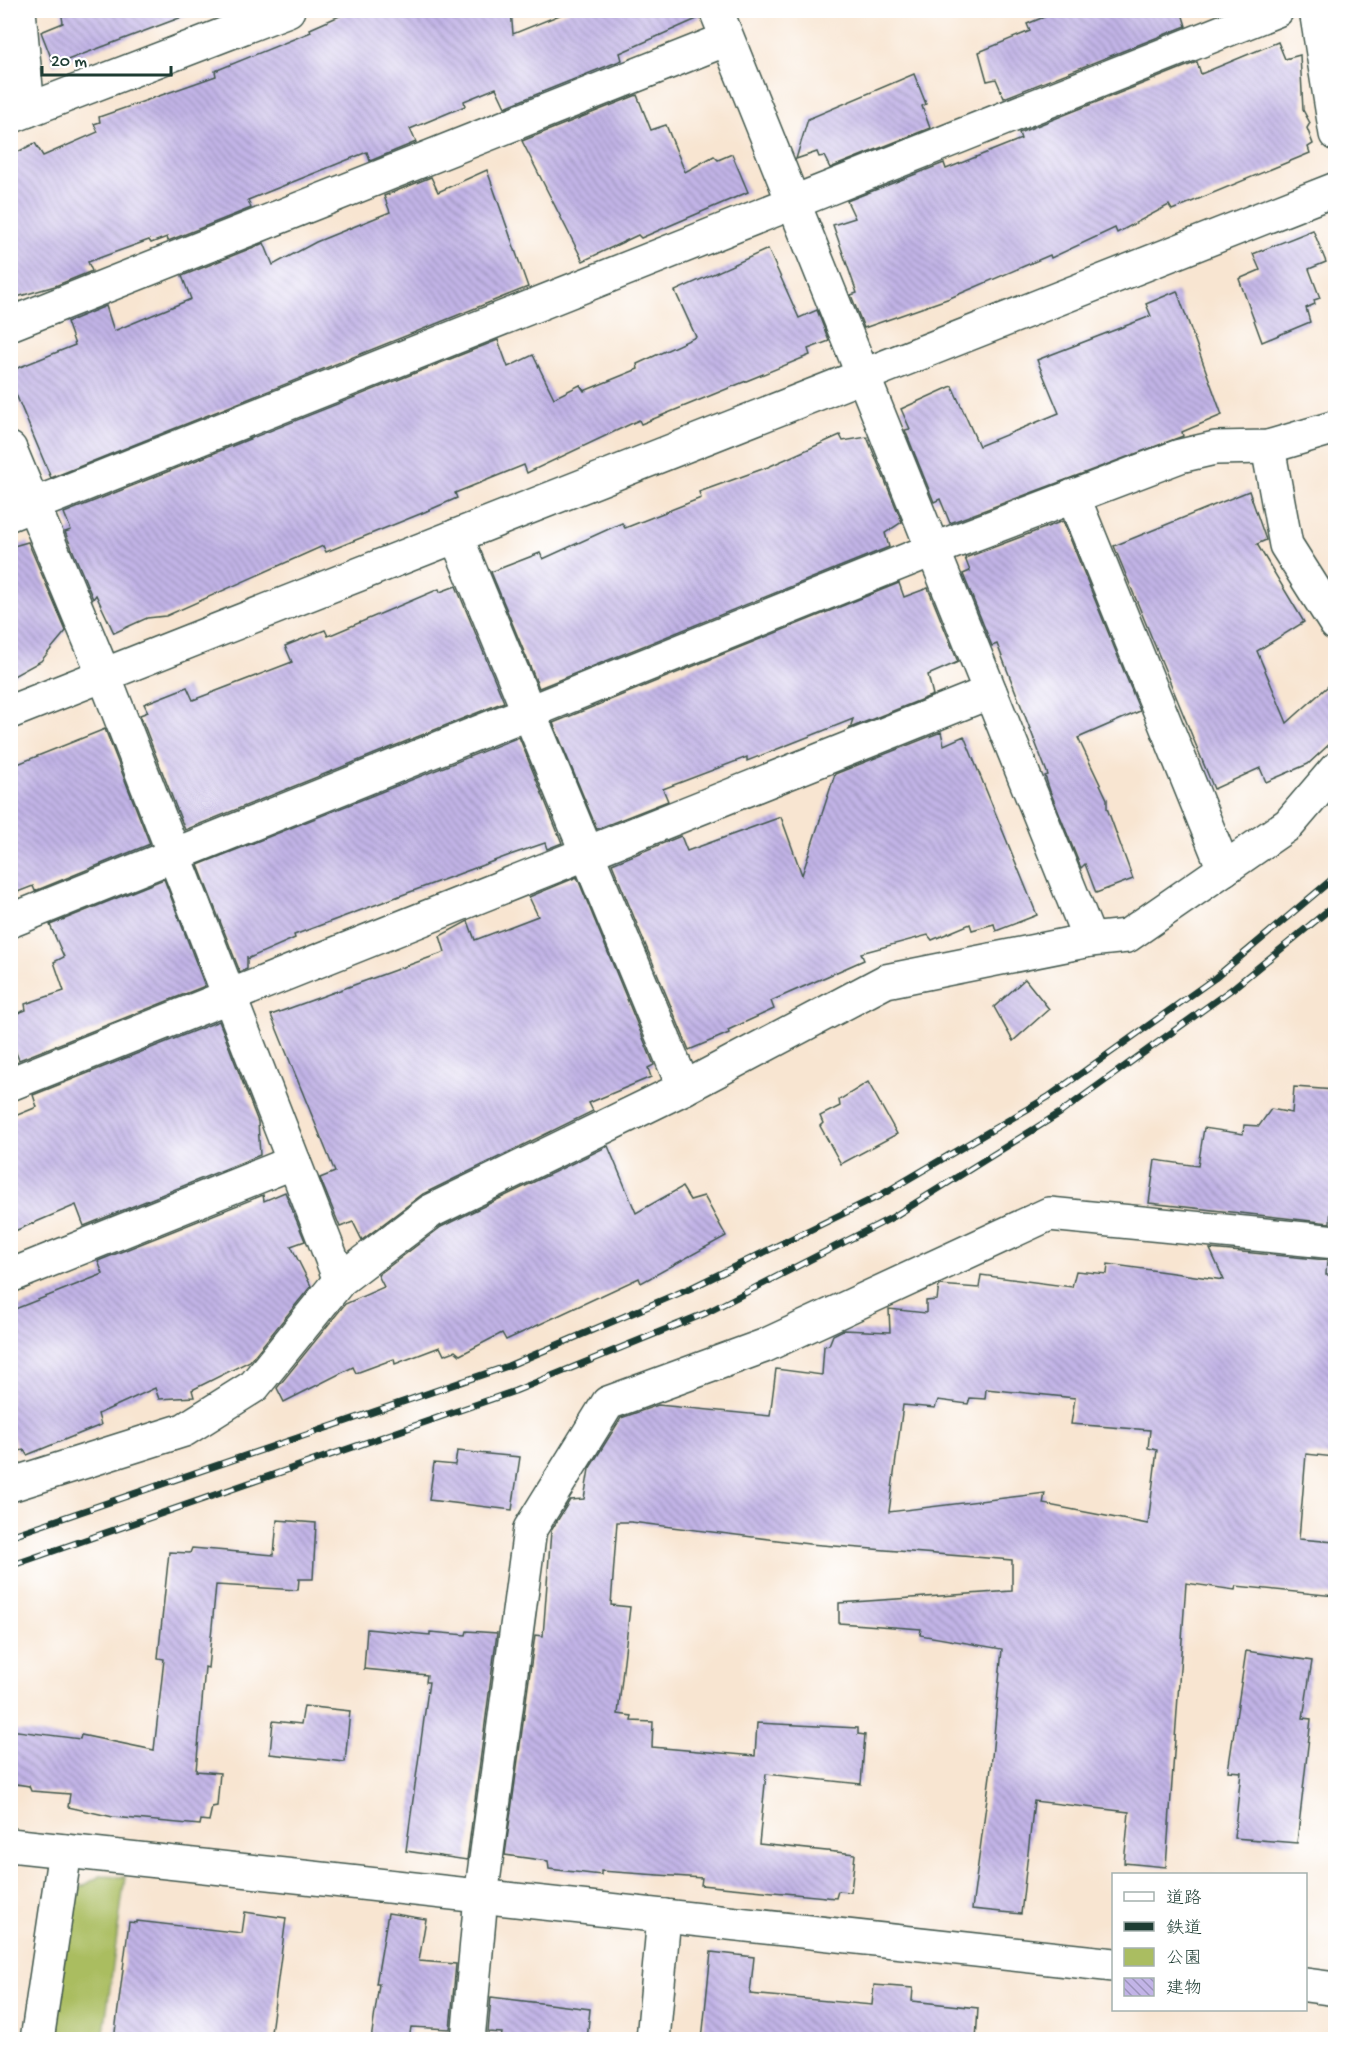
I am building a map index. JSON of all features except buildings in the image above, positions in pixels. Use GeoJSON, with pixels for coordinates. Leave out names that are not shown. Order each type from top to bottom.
{"type":"FeatureCollection","features":[{"type":"Feature","properties":{"kind":"street"},"geometry":{"type":"LineString","coordinates":[[19,10],[19,114],[285,11]]}},
{"type":"Feature","properties":{"kind":"street"},"geometry":{"type":"LineString","coordinates":[[22,509],[1277,10]]}},
{"type":"Feature","properties":{"kind":"street"},"geometry":{"type":"LineString","coordinates":[[1316,10],[1335,134]]}},
{"type":"Feature","properties":{"kind":"street"},"geometry":{"type":"LineString","coordinates":[[10,324],[721,25],[1090,940]]}},
{"type":"Feature","properties":{"kind":"street"},"geometry":{"type":"LineString","coordinates":[[10,712],[861,374],[1335,189]]}},
{"type":"Feature","properties":{"kind":"street"},"geometry":{"type":"LineString","coordinates":[[10,921],[932,550],[1179,456],[1215,448],[1268,447],[1335,427]]}},
{"type":"Feature","properties":{"kind":"street"},"geometry":{"type":"LineString","coordinates":[[1268,447],[1286,545],[1335,624]]}},
{"type":"Feature","properties":{"kind":"street"},"geometry":{"type":"LineString","coordinates":[[10,448],[22,509],[104,675],[340,1280]]}},
{"type":"Feature","properties":{"kind":"street"},"geometry":{"type":"LineString","coordinates":[[1073,496],[1224,869]]}},
{"type":"Feature","properties":{"kind":"street"},"geometry":{"type":"LineString","coordinates":[[456,536],[589,852],[684,1088]]}},
{"type":"Feature","properties":{"kind":"street"},"geometry":{"type":"LineString","coordinates":[[10,1084],[990,692]]}},
{"type":"Feature","properties":{"kind":"street"},"geometry":{"type":"LineString","coordinates":[[10,1485],[184,1430],[254,1386],[340,1280],[430,1211],[684,1088],[886,981],[1090,940],[1127,936],[1289,824],[1335,769]]}},
{"type":"Feature","properties":{"kind":"street"},"geometry":{"type":"LineString","coordinates":[[10,1276],[294,1162]]}},
{"type":"Feature","properties":{"kind":"street"},"geometry":{"type":"LineString","coordinates":[[468,2040],[481,1897],[530,1529],[608,1403],[764,1346],[1049,1214],[1335,1242]]}},
{"type":"Feature","properties":{"kind":"street"},"geometry":{"type":"LineString","coordinates":[[10,1845],[1112,1965]]}},
{"type":"Feature","properties":{"kind":"street"},"geometry":{"type":"LineString","coordinates":[[37,2040],[65,1851]]}},
{"type":"Feature","properties":{"kind":"street"},"geometry":{"type":"LineString","coordinates":[[653,2040],[664,1916]]}},
{"type":"Feature","properties":{"kind":"street"},"geometry":{"type":"LineString","coordinates":[[1307,1985],[1335,1989]]}},
{"type":"Feature","properties":{"kind":"green space"},"geometry":{"type":"Polygon","coordinates":[[[100,1876],[125,1877],[103,2039],[54,2040],[71,1893],[100,1876]]]}},
{"type":"Feature","properties":{"kind":"railway"},"geometry":{"type":"LineString","coordinates":[[10,1536],[508,1366],[691,1288],[881,1195],[1048,1097],[1215,978],[1336,876]]}},
{"type":"Feature","properties":{"kind":"railway"},"geometry":{"type":"LineString","coordinates":[[10,1566],[515,1391],[706,1313],[893,1217],[1060,1113],[1232,989],[1336,904]]}}]}
